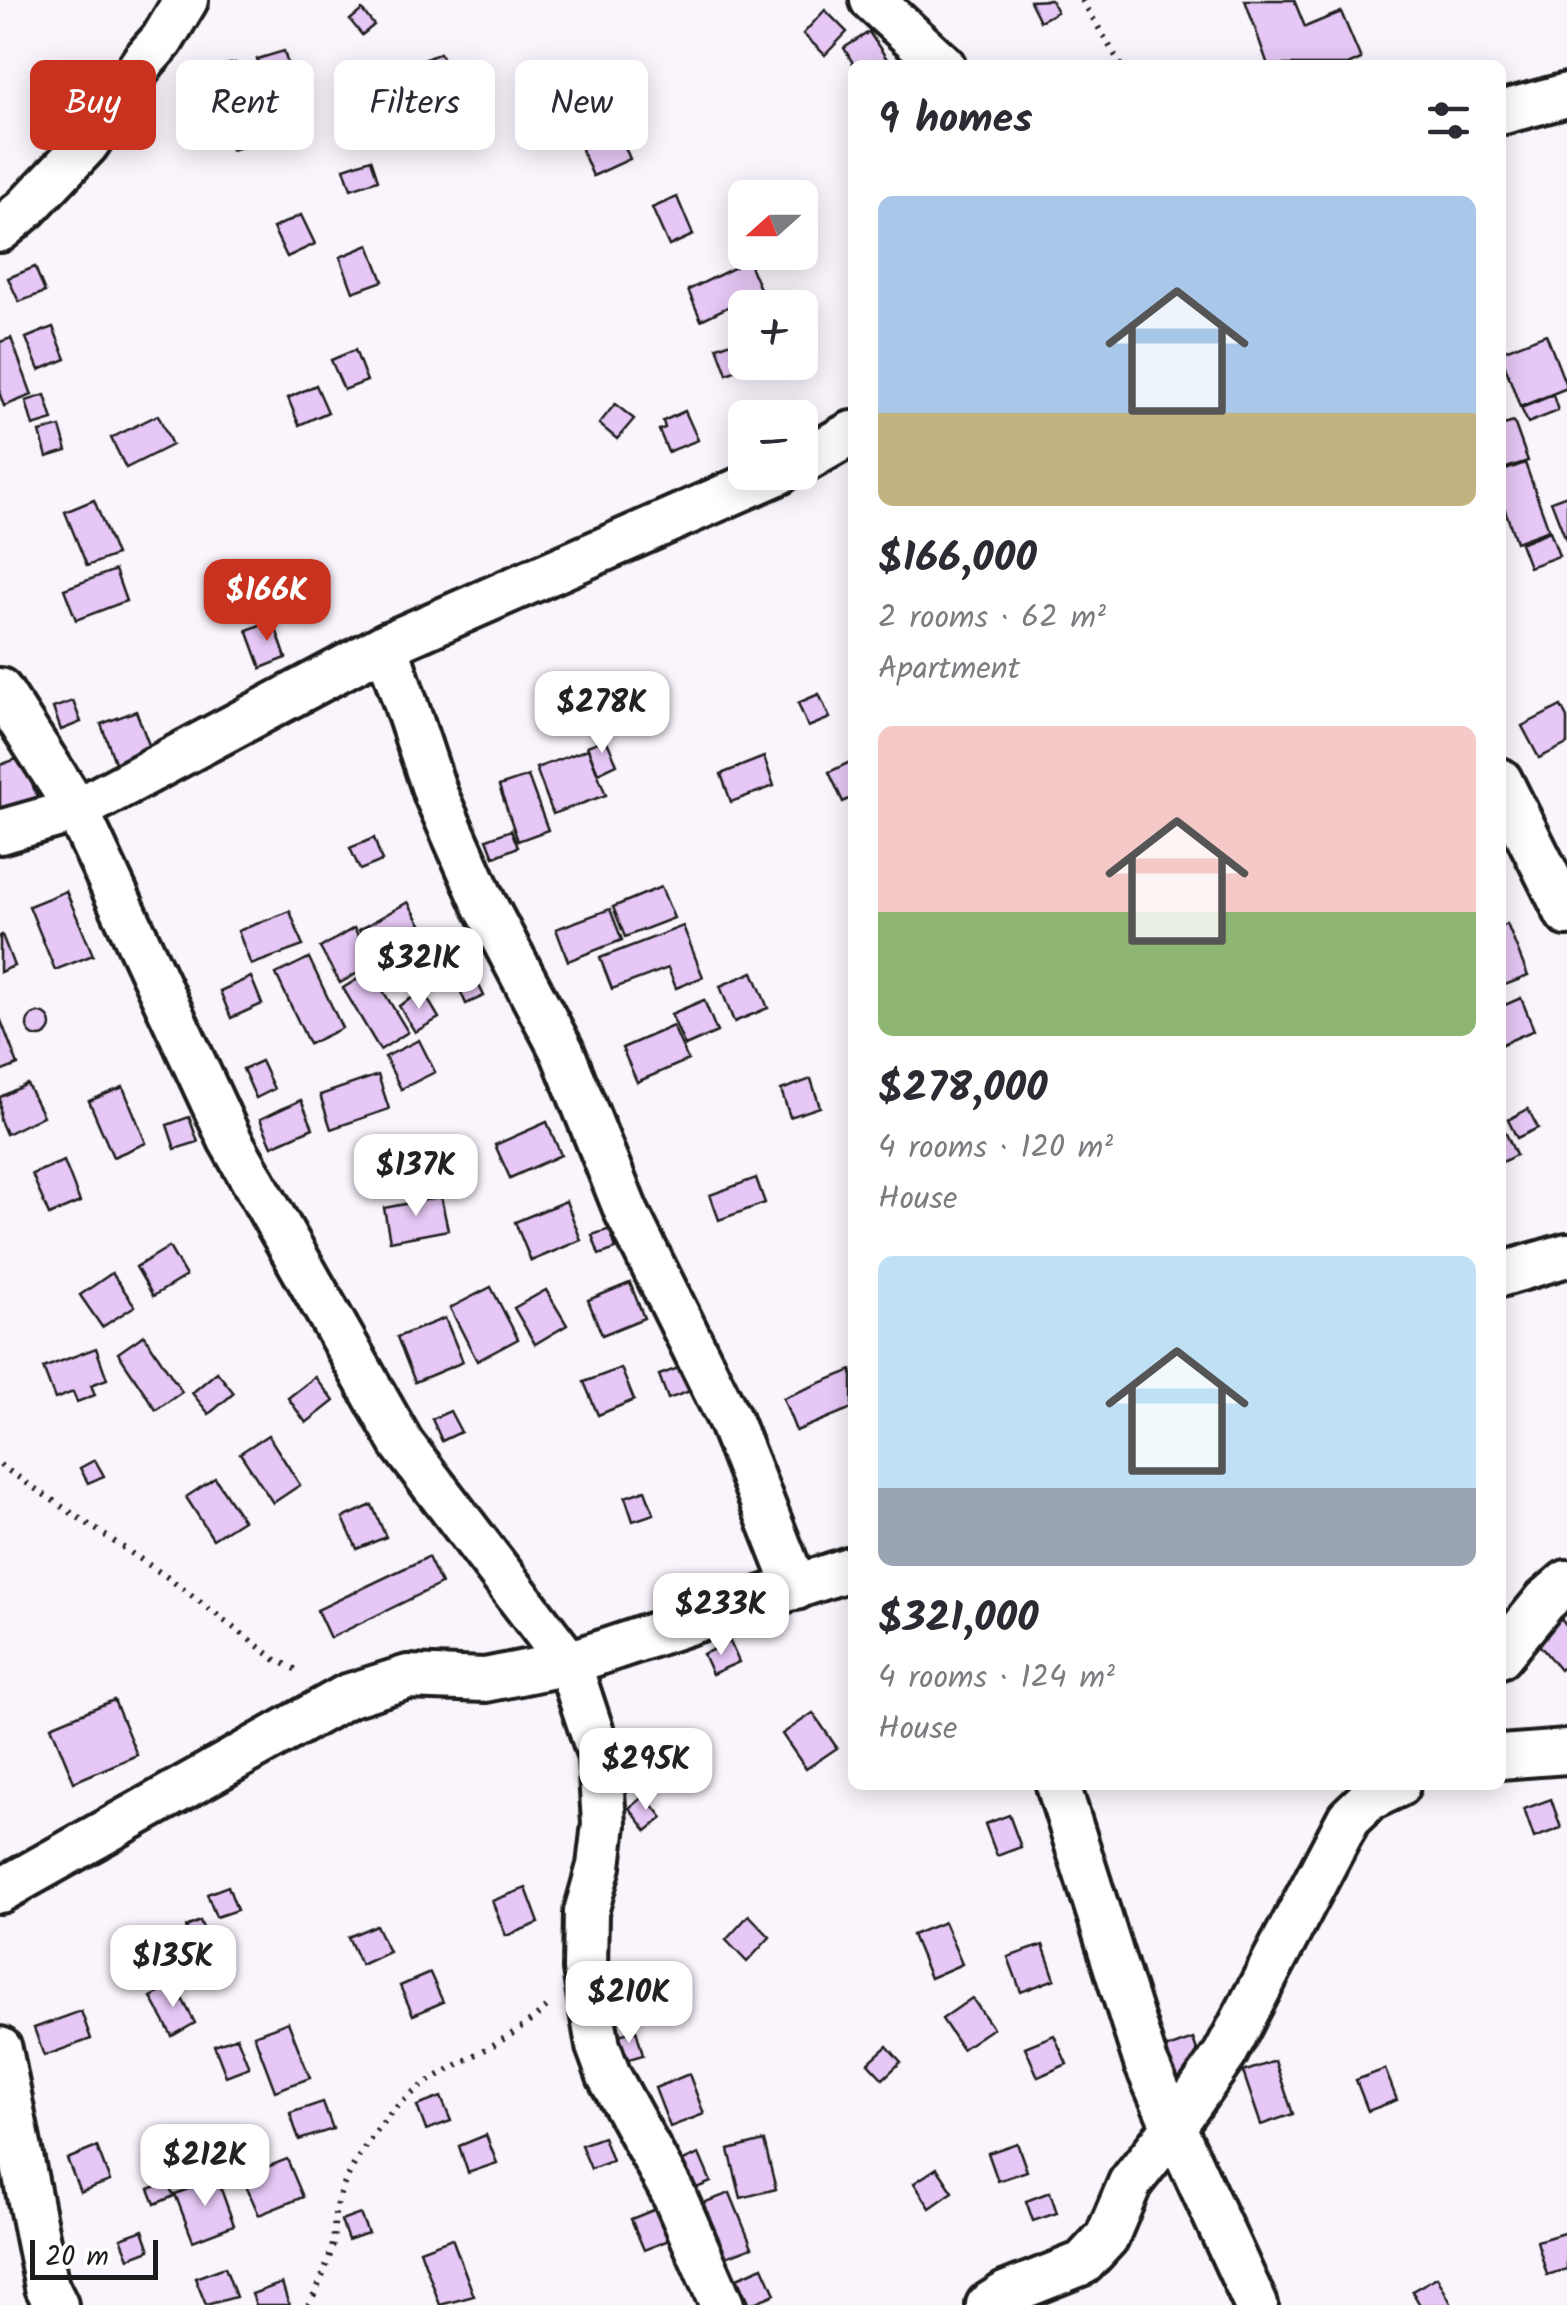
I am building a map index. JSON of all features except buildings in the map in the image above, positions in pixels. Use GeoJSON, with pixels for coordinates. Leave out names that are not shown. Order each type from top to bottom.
{"type":"FeatureCollection","features":[{"type":"Feature","properties":{"kind":"street"},"geometry":{"type":"LineString","coordinates":[[0,230],[87,144],[186,0]]}},
{"type":"Feature","properties":{"kind":"street"},"geometry":{"type":"LineString","coordinates":[[872,0],[937,60]]}},
{"type":"Feature","properties":{"kind":"street"},"geometry":{"type":"LineString","coordinates":[[1506,111],[1567,95]]}},
{"type":"Feature","properties":{"kind":"street"},"geometry":{"type":"LineString","coordinates":[[818,453],[848,436]]}},
{"type":"Feature","properties":{"kind":"street"},"geometry":{"type":"LineString","coordinates":[[0,832],[77,810],[386,645],[739,490]]}},
{"type":"Feature","properties":{"kind":"street"},"geometry":{"type":"LineString","coordinates":[[386,645],[436,795],[483,901],[562,1051],[626,1211],[730,1421],[796,1588]]}},
{"type":"Feature","properties":{"kind":"street"},"geometry":{"type":"LineString","coordinates":[[0,690],[77,810],[230,1140],[402,1444],[569,1662],[600,1757],[604,1824],[599,1866],[586,1912],[585,1969],[598,2046],[609,2076],[673,2193],[722,2305]]}},
{"type":"Feature","properties":{"kind":"street"},"geometry":{"type":"LineString","coordinates":[[1506,792],[1567,914]]}},
{"type":"Feature","properties":{"kind":"street"},"geometry":{"type":"LineString","coordinates":[[1506,1272],[1567,1255]]}},
{"type":"Feature","properties":{"kind":"street"},"geometry":{"type":"LineString","coordinates":[[0,1890],[347,1696],[408,1677],[486,1680],[569,1662],[848,1569]]}},
{"type":"Feature","properties":{"kind":"street"},"geometry":{"type":"LineString","coordinates":[[1506,1649],[1545,1600],[1567,1582]]}},
{"type":"Feature","properties":{"kind":"street"},"geometry":{"type":"LineString","coordinates":[[1506,1757],[1567,1752]]}},
{"type":"Feature","properties":{"kind":"street"},"geometry":{"type":"LineString","coordinates":[[1060,1790],[1146,2064],[1256,2305]]}},
{"type":"Feature","properties":{"kind":"street"},"geometry":{"type":"LineString","coordinates":[[988,2305],[1083,2262],[1107,2237],[1130,2183],[1225,2054],[1349,1818],[1368,1799],[1387,1790]]}},
{"type":"Feature","properties":{"kind":"street"},"geometry":{"type":"LineString","coordinates":[[0,2049],[44,2271],[56,2305]]}},
{"type":"Feature","properties":{"kind":"path"},"geometry":{"type":"LineString","coordinates":[[1082,0],[1117,60]]}},
{"type":"Feature","properties":{"kind":"path"},"geometry":{"type":"LineString","coordinates":[[0,1465],[167,1577],[276,1659],[347,1696]]}},
{"type":"Feature","properties":{"kind":"path"},"geometry":{"type":"LineString","coordinates":[[308,2305],[332,2248],[336,2206],[352,2170],[384,2119],[434,2080],[531,2022],[585,1969]]}}]}
